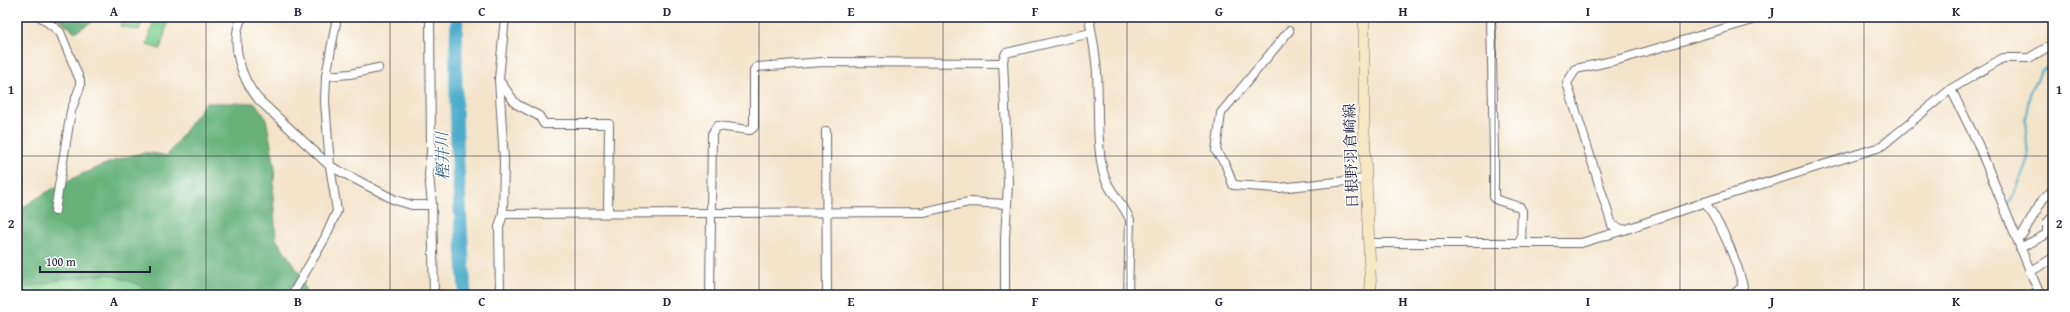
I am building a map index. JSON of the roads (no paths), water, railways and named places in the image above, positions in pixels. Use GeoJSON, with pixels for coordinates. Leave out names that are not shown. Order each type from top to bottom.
{"type":"FeatureCollection","features":[{"type":"Feature","properties":{"kind":"main road","name":"日根野羽倉崎線"},"geometry":{"type":"LineString","coordinates":[[1364,17],[1366,179],[1371,295]]}},
{"type":"Feature","properties":{"kind":"street"},"geometry":{"type":"LineString","coordinates":[[41,17],[60,32],[80,80],[80,87],[70,111],[55,211]]}},
{"type":"Feature","properties":{"kind":"street"},"geometry":{"type":"LineString","coordinates":[[242,17],[238,28],[239,60],[250,89],[330,166],[394,200],[412,205],[432,205]]}},
{"type":"Feature","properties":{"kind":"street"},"geometry":{"type":"LineString","coordinates":[[292,295],[325,238],[337,211],[330,166],[325,102],[326,76],[337,17]]}},
{"type":"Feature","properties":{"kind":"street"},"geometry":{"type":"LineString","coordinates":[[430,17],[431,151],[429,175],[432,205],[434,295]]}},
{"type":"Feature","properties":{"kind":"street"},"geometry":{"type":"LineString","coordinates":[[500,295],[499,227],[503,214],[504,161],[499,79],[505,17]]}},
{"type":"Feature","properties":{"kind":"street"},"geometry":{"type":"LineString","coordinates":[[1092,17],[1090,24],[1097,72],[1098,126],[1103,172],[1109,188],[1128,214],[1130,220],[1128,295]]}},
{"type":"Feature","properties":{"kind":"street"},"geometry":{"type":"LineString","coordinates":[[1491,17],[1494,197],[1497,200],[1520,207],[1522,211],[1521,243]]}},
{"type":"Feature","properties":{"kind":"street"},"geometry":{"type":"LineString","coordinates":[[1624,230],[1612,226],[1567,83],[1576,69],[1621,59],[1762,17]]}},
{"type":"Feature","properties":{"kind":"street"},"geometry":{"type":"LineString","coordinates":[[1289,31],[1221,114],[1216,151],[1225,163],[1233,185],[1279,188],[1366,179]]}},
{"type":"Feature","properties":{"kind":"street"},"geometry":{"type":"LineString","coordinates":[[1006,295],[1005,238],[1008,182],[1003,64],[1006,53],[1092,33]]}},
{"type":"Feature","properties":{"kind":"street"},"geometry":{"type":"LineString","coordinates":[[1369,243],[1581,243],[1884,145],[1951,89],[2003,58],[2029,58],[2053,44]]}},
{"type":"Feature","properties":{"kind":"street"},"geometry":{"type":"LineString","coordinates":[[710,295],[712,134],[717,126],[750,130],[754,127],[754,70],[757,67],[822,62],[1003,64]]}},
{"type":"Feature","properties":{"kind":"street"},"geometry":{"type":"LineString","coordinates":[[326,76],[350,74],[378,68]]}},
{"type":"Feature","properties":{"kind":"street"},"geometry":{"type":"LineString","coordinates":[[499,79],[516,104],[539,116],[544,124],[610,124],[608,213]]}},
{"type":"Feature","properties":{"kind":"street"},"geometry":{"type":"LineString","coordinates":[[1951,89],[1978,144],[2040,295]]}},
{"type":"Feature","properties":{"kind":"street"},"geometry":{"type":"LineString","coordinates":[[826,131],[826,295]]}},
{"type":"Feature","properties":{"kind":"street"},"geometry":{"type":"LineString","coordinates":[[2016,239],[2022,235],[2043,199],[2053,190]]}},
{"type":"Feature","properties":{"kind":"street"},"geometry":{"type":"LineString","coordinates":[[503,214],[711,211],[923,212],[969,202],[1007,204]]}},
{"type":"Feature","properties":{"kind":"street"},"geometry":{"type":"LineString","coordinates":[[1705,202],[1721,226],[1738,266],[1743,286],[1733,295]]}},
{"type":"Feature","properties":{"kind":"street"},"geometry":{"type":"LineString","coordinates":[[2020,248],[2047,234],[2048,223],[2053,216]]}},
{"type":"Feature","properties":{"kind":"street"},"geometry":{"type":"LineString","coordinates":[[2030,272],[2053,258]]}},
{"type":"Feature","properties":{"kind":"waterway","name":"樫井川"},"geometry":{"type":"LineString","coordinates":[[457,17],[456,122],[465,295]]}},
{"type":"Feature","properties":{"kind":"waterway"},"geometry":{"type":"LineString","coordinates":[[2008,205],[2017,188],[2028,158],[2025,119],[2030,94],[2041,71],[2053,65]]}},
{"type":"Feature","properties":{"kind":"railway"},"geometry":{"type":"LineString","coordinates":[[631,17],[638,17]]}}]}
